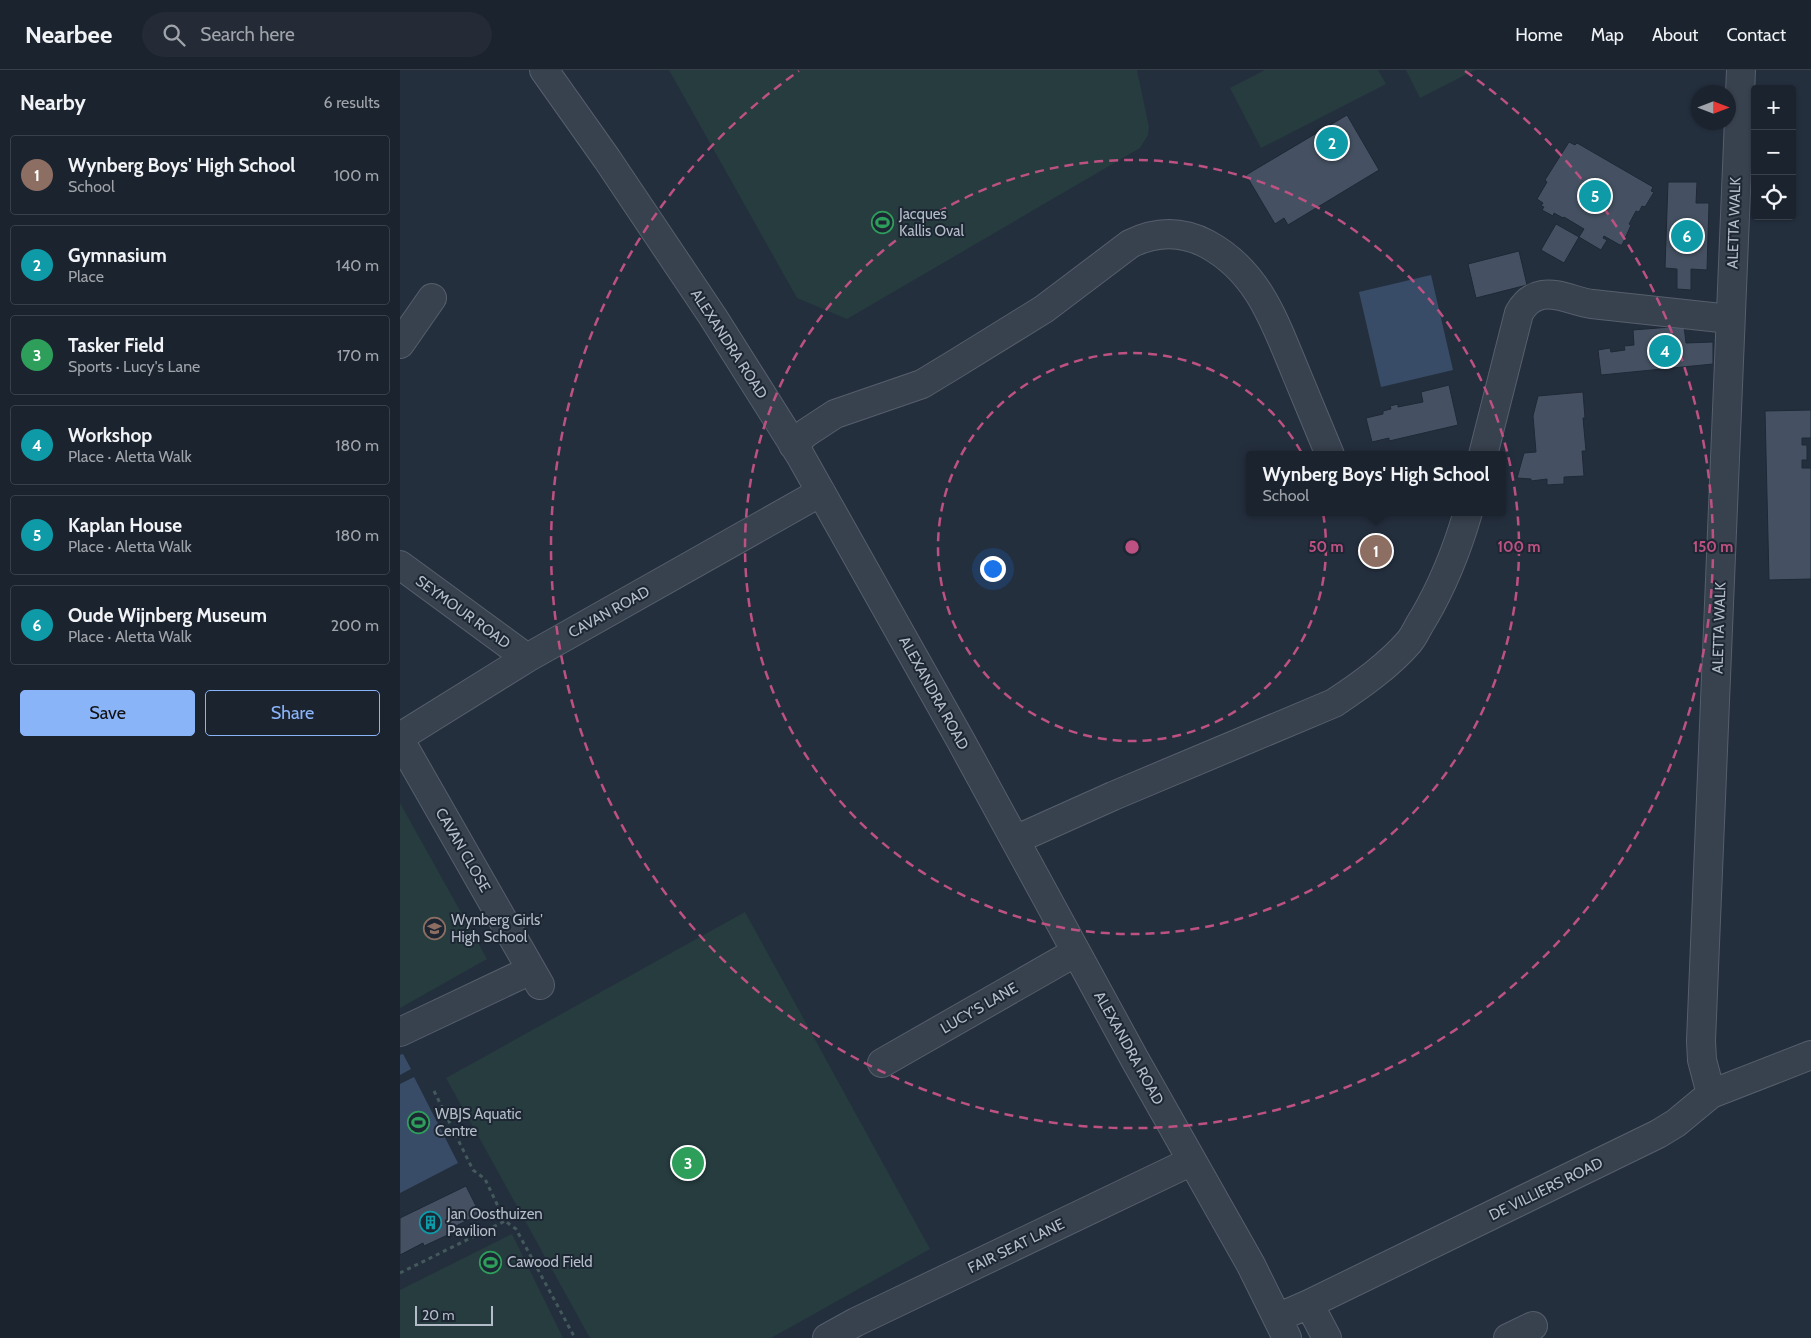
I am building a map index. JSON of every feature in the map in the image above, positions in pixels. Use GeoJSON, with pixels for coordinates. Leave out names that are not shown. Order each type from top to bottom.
{"type":"FeatureCollection","features":[{"type":"Feature","properties":{"kind":"street","name":"ALEXANDRA ROAD"},"geometry":{"type":"LineString","coordinates":[[544,70],[607,159],[697,294],[793,444],[961,741],[1014,840],[1251,1265],[1282,1328]]}},
{"type":"Feature","properties":{"kind":"street","name":"ALETTA WALK"},"geometry":{"type":"LineString","coordinates":[[1711,1094],[1702,1060],[1701,1041],[1741,70]]}},
{"type":"Feature","properties":{"kind":"street"},"geometry":{"type":"LineString","coordinates":[[793,444],[835,414],[922,384],[1044,309],[1130,244],[1142,238],[1169,233],[1197,238],[1217,249],[1237,264],[1249,277],[1277,327],[1328,451]]}},
{"type":"Feature","properties":{"kind":"street"},"geometry":{"type":"LineString","coordinates":[[1479,451],[1519,313],[1534,297],[1555,295],[1589,303],[1730,319]]}},
{"type":"Feature","properties":{"kind":"street"},"geometry":{"type":"LineString","coordinates":[[400,344],[432,298]]}},
{"type":"Feature","properties":{"kind":"street","name":"CAVAN ROAD"},"geometry":{"type":"LineString","coordinates":[[400,738],[527,658],[821,492]]}},
{"type":"Feature","properties":{"kind":"street"},"geometry":{"type":"LineString","coordinates":[[1014,840],[1334,703],[1360,685],[1386,665],[1410,640],[1443,582],[1460,541],[1467,516]]}},
{"type":"Feature","properties":{"kind":"street","name":"SEYMOUR ROAD"},"geometry":{"type":"LineString","coordinates":[[400,565],[527,658]]}},
{"type":"Feature","properties":{"kind":"street","name":"CAVAN CLOSE"},"geometry":{"type":"LineString","coordinates":[[400,738],[536,978],[400,1032]]}},
{"type":"Feature","properties":{"kind":"street","name":"LUCY'S LANE"},"geometry":{"type":"LineString","coordinates":[[882,1063],[1076,952]]}},
{"type":"Feature","properties":{"kind":"street","name":"DE VILLIERS ROAD"},"geometry":{"type":"LineString","coordinates":[[1282,1328],[1309,1304],[1658,1134],[1676,1123],[1711,1094],[1811,1055]]}},
{"type":"Feature","properties":{"kind":"street","name":"FAIR SEAT LANE"},"geometry":{"type":"LineString","coordinates":[[835,1335],[1192,1161]]}},
{"type":"Feature","properties":{"kind":"street"},"geometry":{"type":"LineString","coordinates":[[1309,1304],[1327,1338]]}},
{"type":"Feature","properties":{"kind":"street"},"geometry":{"type":"LineString","coordinates":[[1508,1338],[1533,1326]]}},
{"type":"Feature","properties":{"kind":"path"},"geometry":{"type":"LineString","coordinates":[[434,1091],[473,1170],[485,1179],[505,1221],[516,1229],[575,1338]]}},
{"type":"Feature","properties":{"kind":"path"},"geometry":{"type":"LineString","coordinates":[[400,1273],[505,1221]]}},
{"type":"Feature","properties":{"kind":"green space","name":"Jacques Kallis Oval"},"geometry":{"type":"Polygon","coordinates":[[[669,70],[1137,70],[1149,127],[1148,135],[1140,148],[847,319],[797,298],[669,70]]]}},
{"type":"Feature","properties":{"kind":"green space"},"geometry":{"type":"Polygon","coordinates":[[[1265,70],[1378,70],[1386,84],[1261,148],[1230,88],[1265,70]]]}},
{"type":"Feature","properties":{"kind":"green space"},"geometry":{"type":"Polygon","coordinates":[[[1406,70],[1475,70],[1420,98],[1406,70]]]}},
{"type":"Feature","properties":{"kind":"green space","name":"Wynberg Girls' High School"},"geometry":{"type":"Polygon","coordinates":[[[400,803],[487,959],[400,1008],[400,803]]]}},
{"type":"Feature","properties":{"kind":"green space"},"geometry":{"type":"Polygon","coordinates":[[[745,912],[930,1249],[771,1338],[590,1338],[446,1078],[745,912]]]}},
{"type":"Feature","properties":{"kind":"green space","name":"Cawood Field"},"geometry":{"type":"Polygon","coordinates":[[[512,1234],[563,1338],[400,1338],[400,1290],[512,1234]]]}},
{"type":"Feature","properties":{"kind":"water"},"geometry":{"type":"Polygon","coordinates":[[[1431,275],[1453,370],[1381,387],[1359,292],[1431,275]]]}},
{"type":"Feature","properties":{"kind":"water"},"geometry":{"type":"Polygon","coordinates":[[[403,1054],[411,1069],[400,1075],[400,1055],[403,1054]]]}},
{"type":"Feature","properties":{"kind":"water","name":"WBJS Aquatic Centre"},"geometry":{"type":"Polygon","coordinates":[[[414,1077],[458,1163],[400,1193],[400,1084],[414,1077]]]}},
{"type":"Feature","properties":{"kind":"building"},"geometry":{"type":"Polygon","coordinates":[[[1347,115],[1379,170],[1288,225],[1284,218],[1275,224],[1246,175],[1347,115]]]}},
{"type":"Feature","properties":{"kind":"building"},"geometry":{"type":"Polygon","coordinates":[[[1569,142],[1575,145],[1577,143],[1653,187],[1651,191],[1654,192],[1645,207],[1642,206],[1639,212],[1636,211],[1629,224],[1631,225],[1622,245],[1604,236],[1603,238],[1607,240],[1601,250],[1579,237],[1584,229],[1564,217],[1554,213],[1553,216],[1542,210],[1544,207],[1541,206],[1543,203],[1537,199],[1547,182],[1545,180],[1569,142]]]}},
{"type":"Feature","properties":{"kind":"building"},"geometry":{"type":"Polygon","coordinates":[[[1668,182],[1697,182],[1696,203],[1709,203],[1707,270],[1691,269],[1691,290],[1677,289],[1677,269],[1665,268],[1668,182]]]}},
{"type":"Feature","properties":{"kind":"building"},"geometry":{"type":"Polygon","coordinates":[[[1556,224],[1579,237],[1564,263],[1541,250],[1556,224]]]}},
{"type":"Feature","properties":{"kind":"building"},"geometry":{"type":"Polygon","coordinates":[[[1519,251],[1527,285],[1476,298],[1468,264],[1519,251]]]}},
{"type":"Feature","properties":{"kind":"building"},"geometry":{"type":"Polygon","coordinates":[[[1684,326],[1686,343],[1713,342],[1713,364],[1601,375],[1598,350],[1610,348],[1611,352],[1625,350],[1624,346],[1634,345],[1633,330],[1684,326]]]}},
{"type":"Feature","properties":{"kind":"building"},"geometry":{"type":"Polygon","coordinates":[[[1449,385],[1458,425],[1389,441],[1389,438],[1372,442],[1366,418],[1383,414],[1383,411],[1391,409],[1390,406],[1398,404],[1398,407],[1423,402],[1421,392],[1449,385]]]}},
{"type":"Feature","properties":{"kind":"building"},"geometry":{"type":"Polygon","coordinates":[[[1583,392],[1586,451],[1582,451],[1584,476],[1564,477],[1564,484],[1547,485],[1547,479],[1531,481],[1531,479],[1517,478],[1524,453],[1536,452],[1533,416],[1538,396],[1583,392]]]}},
{"type":"Feature","properties":{"kind":"building"},"geometry":{"type":"Polygon","coordinates":[[[1811,410],[1811,438],[1802,438],[1802,445],[1807,445],[1807,460],[1802,460],[1802,468],[1811,468],[1811,579],[1769,580],[1765,411],[1811,410]]]}},
{"type":"Feature","properties":{"kind":"building","name":"Jan Oosthuizen Pavilion"},"geometry":{"type":"Polygon","coordinates":[[[466,1186],[480,1214],[452,1228],[454,1232],[424,1246],[423,1243],[400,1255],[400,1218],[466,1186]]]}},
{"type":"Feature","properties":{"kind":"place","name":"Gymnasium"},"geometry":{"type":"Point","coordinates":[1332,143]}},
{"type":"Feature","properties":{"kind":"place","name":"Kaplan House"},"geometry":{"type":"Point","coordinates":[1595,196]}},
{"type":"Feature","properties":{"kind":"place","name":"Jacques Kallis Oval"},"geometry":{"type":"Point","coordinates":[883,223]}},
{"type":"Feature","properties":{"kind":"place","name":"Oude Wijnberg Museum"},"geometry":{"type":"Point","coordinates":[1687,236]}},
{"type":"Feature","properties":{"kind":"place","name":"Workshop"},"geometry":{"type":"Point","coordinates":[1665,351]}},
{"type":"Feature","properties":{"kind":"place","name":"Wynberg Boys' High School"},"geometry":{"type":"Point","coordinates":[1376,551]}},
{"type":"Feature","properties":{"kind":"place","name":"Wynberg Girls' High School"},"geometry":{"type":"Point","coordinates":[435,929]}},
{"type":"Feature","properties":{"kind":"place","name":"WBJS Aquatic Centre"},"geometry":{"type":"Point","coordinates":[419,1123]}},
{"type":"Feature","properties":{"kind":"place","name":"Tasker Field"},"geometry":{"type":"Point","coordinates":[688,1163]}},
{"type":"Feature","properties":{"kind":"place","name":"Jan Oosthuizen Pavilion"},"geometry":{"type":"Point","coordinates":[431,1223]}},
{"type":"Feature","properties":{"kind":"place","name":"Cawood Field"},"geometry":{"type":"Point","coordinates":[491,1262]}}]}
